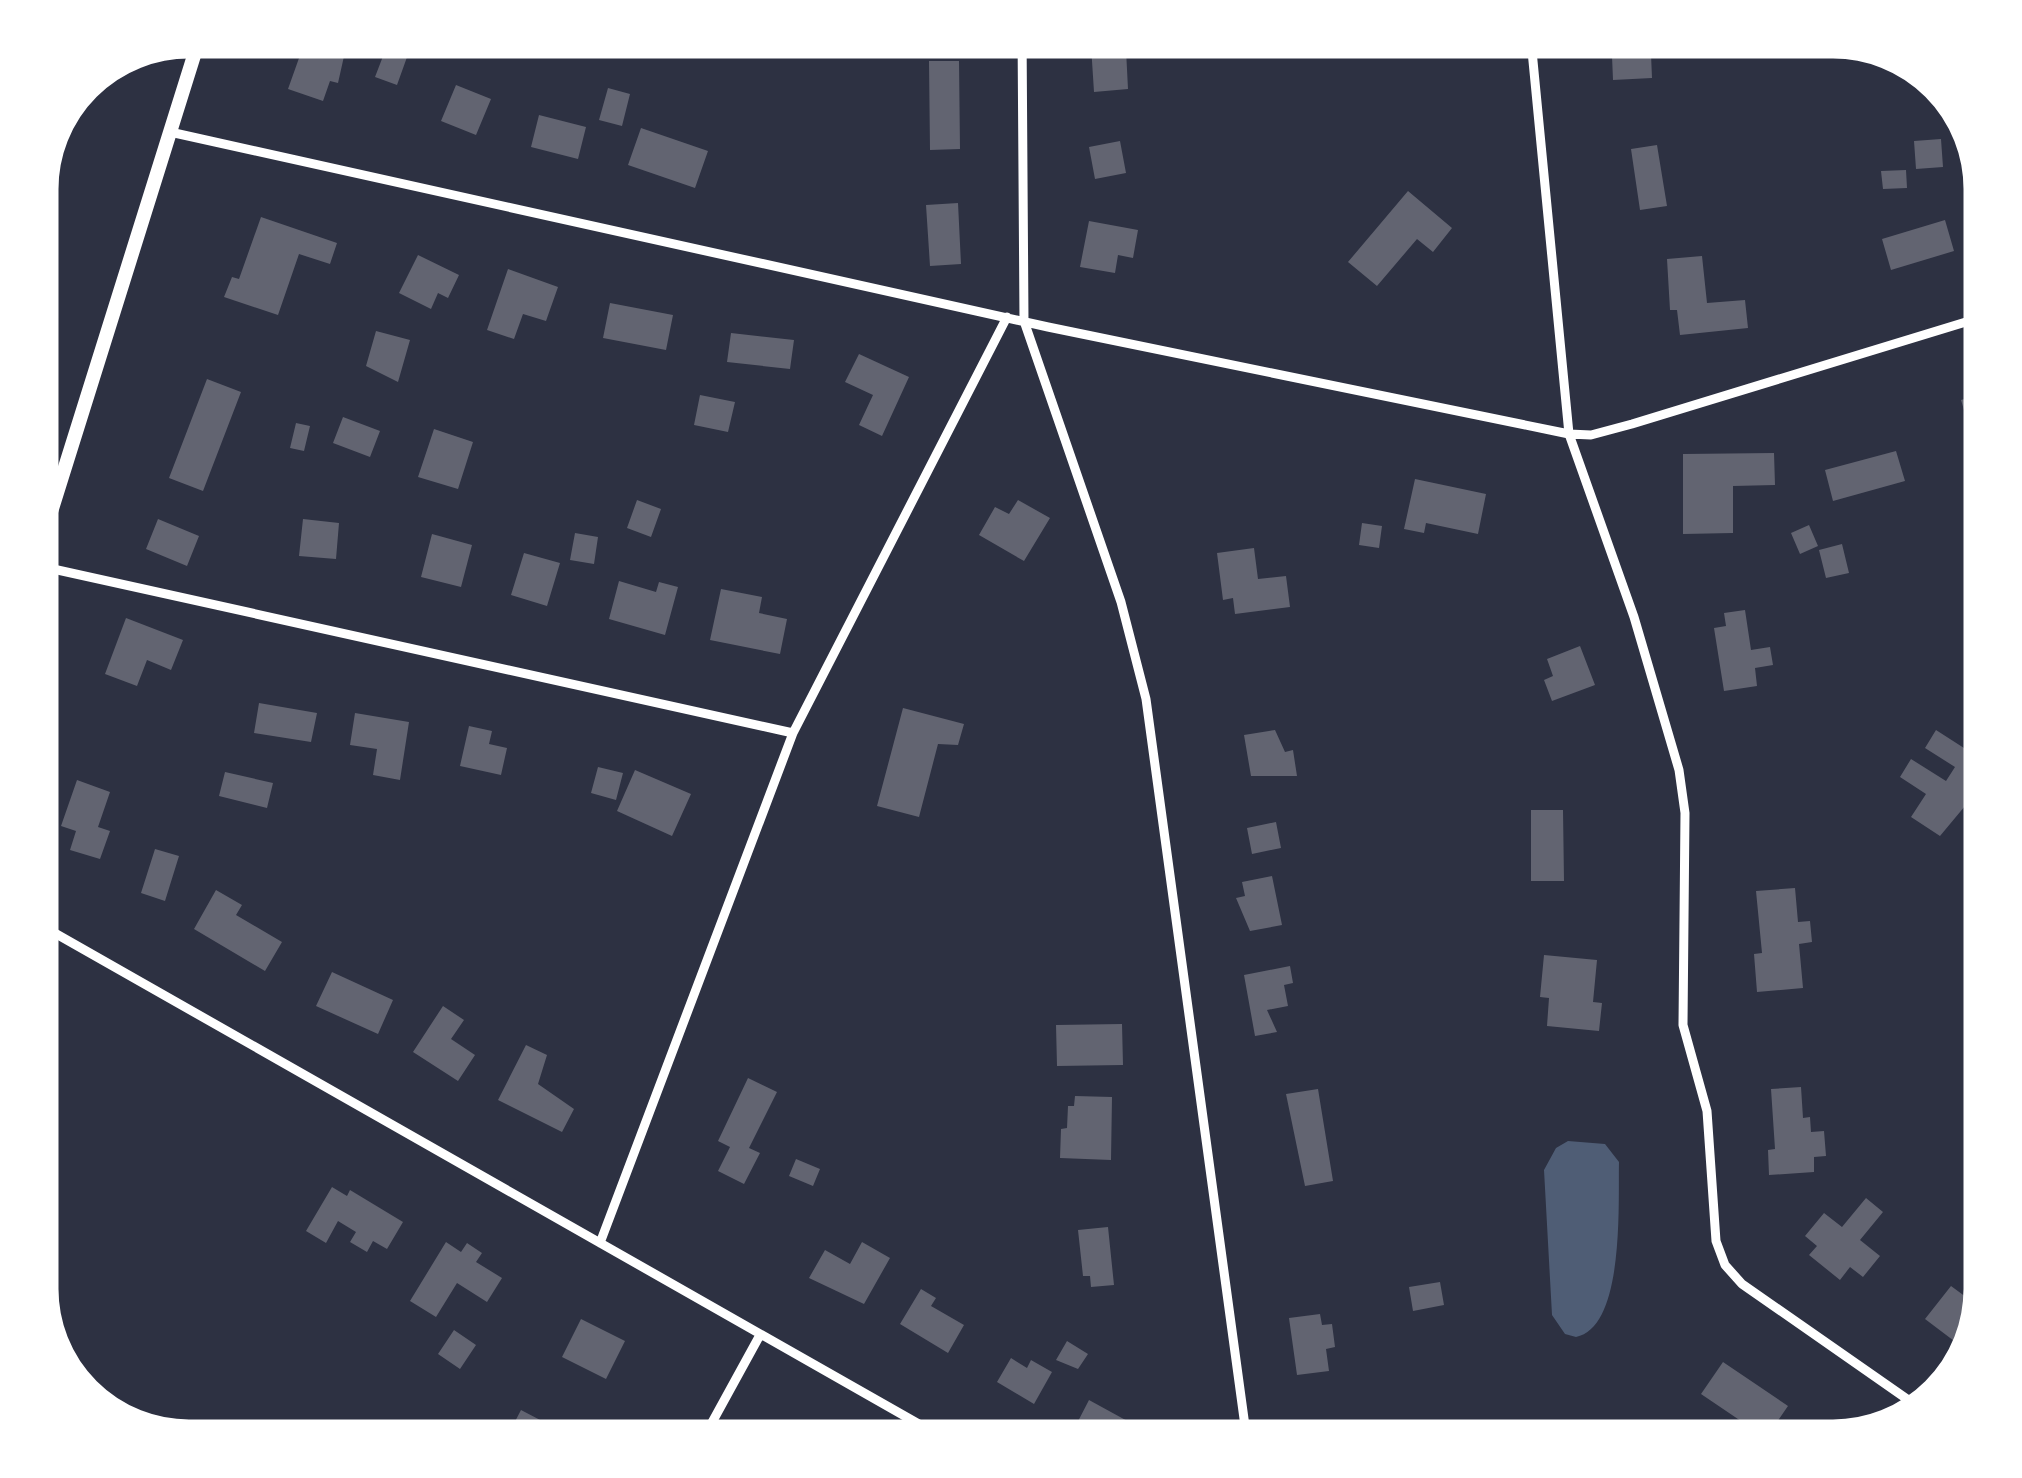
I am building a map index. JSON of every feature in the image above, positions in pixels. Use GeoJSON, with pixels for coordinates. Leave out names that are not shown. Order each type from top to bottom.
{"type":"FeatureCollection","features":[{"type":"Feature","properties":{"kind":"main road"},"geometry":{"type":"LineString","coordinates":[[51,514],[195,51]]}},
{"type":"Feature","properties":{"kind":"street"},"geometry":{"type":"LineString","coordinates":[[1022,51],[1024,321],[1121,602],[1146,699],[1245,1427]]}},
{"type":"Feature","properties":{"kind":"street"},"geometry":{"type":"LineString","coordinates":[[1532,51],[1569,434],[1634,617],[1679,770],[1685,813],[1681,999],[1707,1111],[1720,1253],[1742,1284],[1911,1402]]}},
{"type":"Feature","properties":{"kind":"street"},"geometry":{"type":"LineString","coordinates":[[170,132],[1024,321],[1569,434],[1591,435],[1632,424],[1971,320]]}},
{"type":"Feature","properties":{"kind":"street"},"geometry":{"type":"LineString","coordinates":[[600,1243],[793,733],[1007,317]]}},
{"type":"Feature","properties":{"kind":"street"},"geometry":{"type":"LineString","coordinates":[[51,576],[793,733]]}},
{"type":"Feature","properties":{"kind":"street"},"geometry":{"type":"LineString","coordinates":[[51,931],[924,1427]]}},
{"type":"Feature","properties":{"kind":"street"},"geometry":{"type":"LineString","coordinates":[[710,1427],[760,1335]]}},
{"type":"Feature","properties":{"kind":"water"},"geometry":{"type":"Polygon","coordinates":[[[1568,1141],[1605,1144],[1619,1162],[1611,1288],[1592,1328],[1576,1337],[1565,1334],[1552,1315],[1544,1170],[1556,1148],[1568,1141]]]}},
{"type":"Feature","properties":{"kind":"building"},"geometry":{"type":"Polygon","coordinates":[[[302,51],[345,51],[338,83],[330,81],[323,101],[288,89],[302,51]]]}},
{"type":"Feature","properties":{"kind":"building"},"geometry":{"type":"Polygon","coordinates":[[[385,51],[409,51],[397,85],[375,77],[385,51]]]}},
{"type":"Feature","properties":{"kind":"building"},"geometry":{"type":"Polygon","coordinates":[[[1091,51],[1126,51],[1128,89],[1094,92],[1091,51]]]}},
{"type":"Feature","properties":{"kind":"building"},"geometry":{"type":"Polygon","coordinates":[[[1594,51],[1651,51],[1652,78],[1613,80],[1612,56],[1594,57],[1594,51]]]}},
{"type":"Feature","properties":{"kind":"building"},"geometry":{"type":"Polygon","coordinates":[[[929,61],[959,61],[960,149],[930,150],[929,61]]]}},
{"type":"Feature","properties":{"kind":"building"},"geometry":{"type":"Polygon","coordinates":[[[456,85],[491,99],[476,135],[441,121],[456,85]]]}},
{"type":"Feature","properties":{"kind":"building"},"geometry":{"type":"Polygon","coordinates":[[[608,88],[630,94],[622,126],[599,120],[608,88]]]}},
{"type":"Feature","properties":{"kind":"building"},"geometry":{"type":"Polygon","coordinates":[[[539,115],[586,127],[578,159],[531,147],[539,115]]]}},
{"type":"Feature","properties":{"kind":"building"},"geometry":{"type":"Polygon","coordinates":[[[641,128],[708,151],[695,188],[628,165],[641,128]]]}},
{"type":"Feature","properties":{"kind":"building"},"geometry":{"type":"Polygon","coordinates":[[[1941,139],[1943,167],[1916,169],[1914,141],[1941,139]]]}},
{"type":"Feature","properties":{"kind":"building"},"geometry":{"type":"Polygon","coordinates":[[[1120,141],[1126,173],[1095,179],[1089,147],[1120,141]]]}},
{"type":"Feature","properties":{"kind":"building"},"geometry":{"type":"Polygon","coordinates":[[[1657,145],[1667,206],[1640,210],[1631,149],[1657,145]]]}},
{"type":"Feature","properties":{"kind":"building"},"geometry":{"type":"Polygon","coordinates":[[[1906,170],[1907,188],[1883,189],[1881,171],[1906,170]]]}},
{"type":"Feature","properties":{"kind":"building"},"geometry":{"type":"Polygon","coordinates":[[[1408,191],[1452,228],[1433,252],[1417,239],[1377,286],[1348,262],[1408,191]]]}},
{"type":"Feature","properties":{"kind":"building"},"geometry":{"type":"Polygon","coordinates":[[[958,203],[961,264],[930,266],[926,205],[958,203]]]}},
{"type":"Feature","properties":{"kind":"building"},"geometry":{"type":"Polygon","coordinates":[[[261,217],[337,243],[330,264],[299,254],[278,315],[224,297],[232,277],[239,279],[261,217]]]}},
{"type":"Feature","properties":{"kind":"building"},"geometry":{"type":"Polygon","coordinates":[[[1945,220],[1954,251],[1891,270],[1882,239],[1945,220]]]}},
{"type":"Feature","properties":{"kind":"building"},"geometry":{"type":"Polygon","coordinates":[[[1089,221],[1138,230],[1133,258],[1118,255],[1115,273],[1080,267],[1089,221]]]}},
{"type":"Feature","properties":{"kind":"building"},"geometry":{"type":"Polygon","coordinates":[[[418,255],[459,275],[448,298],[438,293],[431,309],[399,293],[418,255]]]}},
{"type":"Feature","properties":{"kind":"building"},"geometry":{"type":"Polygon","coordinates":[[[1702,256],[1707,303],[1745,300],[1748,328],[1680,335],[1677,310],[1670,310],[1667,259],[1702,256]]]}},
{"type":"Feature","properties":{"kind":"building"},"geometry":{"type":"Polygon","coordinates":[[[508,269],[558,287],[546,321],[523,314],[514,339],[487,330],[508,269]]]}},
{"type":"Feature","properties":{"kind":"building"},"geometry":{"type":"Polygon","coordinates":[[[610,303],[673,315],[666,350],[603,338],[610,303]]]}},
{"type":"Feature","properties":{"kind":"building"},"geometry":{"type":"Polygon","coordinates":[[[376,331],[410,340],[398,382],[366,366],[376,331]]]}},
{"type":"Feature","properties":{"kind":"building"},"geometry":{"type":"Polygon","coordinates":[[[731,333],[794,340],[790,369],[727,362],[731,333]]]}},
{"type":"Feature","properties":{"kind":"building"},"geometry":{"type":"Polygon","coordinates":[[[859,354],[909,377],[882,436],[859,425],[873,395],[845,382],[859,354]]]}},
{"type":"Feature","properties":{"kind":"building"},"geometry":{"type":"Polygon","coordinates":[[[207,379],[241,392],[203,491],[169,478],[207,379]]]}},
{"type":"Feature","properties":{"kind":"building"},"geometry":{"type":"Polygon","coordinates":[[[700,395],[735,402],[728,432],[694,425],[700,395]]]}},
{"type":"Feature","properties":{"kind":"building"},"geometry":{"type":"Polygon","coordinates":[[[1971,397],[1971,430],[1970,430],[1961,400],[1971,397]]]}},
{"type":"Feature","properties":{"kind":"building"},"geometry":{"type":"Polygon","coordinates":[[[343,417],[380,431],[370,457],[333,443],[343,417]]]}},
{"type":"Feature","properties":{"kind":"building"},"geometry":{"type":"Polygon","coordinates":[[[296,423],[310,426],[304,451],[290,448],[296,423]]]}},
{"type":"Feature","properties":{"kind":"building"},"geometry":{"type":"Polygon","coordinates":[[[434,429],[473,442],[458,489],[418,477],[434,429]]]}},
{"type":"Feature","properties":{"kind":"building"},"geometry":{"type":"Polygon","coordinates":[[[1896,451],[1905,481],[1833,501],[1825,470],[1896,451]]]}},
{"type":"Feature","properties":{"kind":"building"},"geometry":{"type":"Polygon","coordinates":[[[1774,453],[1775,485],[1733,486],[1733,533],[1683,534],[1683,454],[1774,453]]]}},
{"type":"Feature","properties":{"kind":"building"},"geometry":{"type":"Polygon","coordinates":[[[1415,479],[1486,494],[1478,534],[1426,523],[1424,533],[1404,529],[1415,479]]]}},
{"type":"Feature","properties":{"kind":"building"},"geometry":{"type":"Polygon","coordinates":[[[637,500],[661,509],[651,537],[627,528],[637,500]]]}},
{"type":"Feature","properties":{"kind":"building"},"geometry":{"type":"Polygon","coordinates":[[[1018,500],[1050,518],[1024,561],[979,535],[995,507],[1009,514],[1018,500]]]}},
{"type":"Feature","properties":{"kind":"building"},"geometry":{"type":"Polygon","coordinates":[[[158,519],[199,536],[187,566],[146,549],[158,519]]]}},
{"type":"Feature","properties":{"kind":"building"},"geometry":{"type":"Polygon","coordinates":[[[303,519],[339,523],[336,559],[299,556],[303,519]]]}},
{"type":"Feature","properties":{"kind":"building"},"geometry":{"type":"Polygon","coordinates":[[[1362,523],[1382,526],[1379,548],[1359,545],[1362,523]]]}},
{"type":"Feature","properties":{"kind":"building"},"geometry":{"type":"Polygon","coordinates":[[[1809,525],[1818,546],[1800,554],[1791,533],[1809,525]]]}},
{"type":"Feature","properties":{"kind":"building"},"geometry":{"type":"Polygon","coordinates":[[[575,533],[598,537],[594,564],[570,560],[575,533]]]}},
{"type":"Feature","properties":{"kind":"building"},"geometry":{"type":"Polygon","coordinates":[[[432,534],[472,545],[461,587],[421,577],[432,534]]]}},
{"type":"Feature","properties":{"kind":"building"},"geometry":{"type":"Polygon","coordinates":[[[1842,544],[1849,573],[1826,578],[1819,550],[1842,544]]]}},
{"type":"Feature","properties":{"kind":"building"},"geometry":{"type":"Polygon","coordinates":[[[1254,548],[1258,579],[1286,576],[1290,607],[1235,614],[1233,598],[1223,600],[1217,553],[1254,548]]]}},
{"type":"Feature","properties":{"kind":"building"},"geometry":{"type":"Polygon","coordinates":[[[524,553],[560,563],[547,606],[511,595],[524,553]]]}},
{"type":"Feature","properties":{"kind":"building"},"geometry":{"type":"Polygon","coordinates":[[[619,581],[656,592],[659,582],[678,587],[665,635],[609,619],[619,581]]]}},
{"type":"Feature","properties":{"kind":"building"},"geometry":{"type":"Polygon","coordinates":[[[721,589],[762,597],[759,613],[787,619],[780,654],[710,640],[721,589]]]}},
{"type":"Feature","properties":{"kind":"building"},"geometry":{"type":"Polygon","coordinates":[[[1745,610],[1751,650],[1770,647],[1773,665],[1755,668],[1757,686],[1724,691],[1714,628],[1726,626],[1724,613],[1745,610]]]}},
{"type":"Feature","properties":{"kind":"building"},"geometry":{"type":"Polygon","coordinates":[[[126,618],[183,640],[171,670],[147,660],[137,686],[105,674],[126,618]]]}},
{"type":"Feature","properties":{"kind":"building"},"geometry":{"type":"Polygon","coordinates":[[[1580,646],[1595,685],[1552,701],[1544,680],[1553,676],[1547,659],[1580,646]]]}},
{"type":"Feature","properties":{"kind":"building"},"geometry":{"type":"Polygon","coordinates":[[[259,703],[317,713],[311,742],[254,733],[259,703]]]}},
{"type":"Feature","properties":{"kind":"building"},"geometry":{"type":"Polygon","coordinates":[[[903,708],[964,724],[958,745],[938,744],[919,817],[877,806],[903,708]]]}},
{"type":"Feature","properties":{"kind":"building"},"geometry":{"type":"Polygon","coordinates":[[[355,713],[409,722],[400,780],[373,775],[377,749],[350,745],[355,713]]]}},
{"type":"Feature","properties":{"kind":"building"},"geometry":{"type":"Polygon","coordinates":[[[469,726],[492,731],[489,744],[507,748],[501,775],[460,766],[469,726]]]}},
{"type":"Feature","properties":{"kind":"building"},"geometry":{"type":"Polygon","coordinates":[[[1275,730],[1285,752],[1293,750],[1297,776],[1251,776],[1244,735],[1275,730]]]}},
{"type":"Feature","properties":{"kind":"building"},"geometry":{"type":"Polygon","coordinates":[[[1936,730],[1971,752],[1971,801],[1940,836],[1911,817],[1926,794],[1900,777],[1911,759],[1946,781],[1955,767],[1925,748],[1936,730]]]}},
{"type":"Feature","properties":{"kind":"building"},"geometry":{"type":"Polygon","coordinates":[[[598,767],[623,773],[616,800],[591,793],[598,767]]]}},
{"type":"Feature","properties":{"kind":"building"},"geometry":{"type":"Polygon","coordinates":[[[635,770],[691,794],[672,836],[617,811],[635,770]]]}},
{"type":"Feature","properties":{"kind":"building"},"geometry":{"type":"Polygon","coordinates":[[[225,772],[273,783],[267,808],[219,796],[225,772]]]}},
{"type":"Feature","properties":{"kind":"building"},"geometry":{"type":"Polygon","coordinates":[[[77,780],[110,792],[98,827],[110,831],[100,859],[70,850],[76,831],[61,826],[77,780]]]}},
{"type":"Feature","properties":{"kind":"building"},"geometry":{"type":"Polygon","coordinates":[[[1531,810],[1563,810],[1564,881],[1531,881],[1531,810]]]}},
{"type":"Feature","properties":{"kind":"building"},"geometry":{"type":"Polygon","coordinates":[[[1276,822],[1281,848],[1252,854],[1247,828],[1276,822]]]}},
{"type":"Feature","properties":{"kind":"building"},"geometry":{"type":"Polygon","coordinates":[[[155,849],[179,856],[165,901],[141,893],[155,849]]]}},
{"type":"Feature","properties":{"kind":"building"},"geometry":{"type":"Polygon","coordinates":[[[1272,876],[1282,925],[1250,931],[1236,898],[1245,896],[1242,882],[1272,876]]]}},
{"type":"Feature","properties":{"kind":"building"},"geometry":{"type":"Polygon","coordinates":[[[1795,888],[1798,922],[1810,921],[1812,942],[1799,944],[1803,988],[1757,992],[1754,954],[1762,953],[1756,891],[1795,888]]]}},
{"type":"Feature","properties":{"kind":"building"},"geometry":{"type":"Polygon","coordinates":[[[216,890],[242,905],[236,915],[282,942],[265,971],[194,929],[216,890]]]}},
{"type":"Feature","properties":{"kind":"building"},"geometry":{"type":"Polygon","coordinates":[[[1544,955],[1597,960],[1593,1002],[1602,1003],[1599,1031],[1547,1026],[1549,998],[1540,997],[1544,955]]]}},
{"type":"Feature","properties":{"kind":"building"},"geometry":{"type":"Polygon","coordinates":[[[1290,966],[1293,983],[1284,985],[1288,1006],[1267,1010],[1277,1032],[1255,1036],[1244,975],[1290,966]]]}},
{"type":"Feature","properties":{"kind":"building"},"geometry":{"type":"Polygon","coordinates":[[[332,972],[393,1000],[378,1034],[316,1006],[332,972]]]}},
{"type":"Feature","properties":{"kind":"building"},"geometry":{"type":"Polygon","coordinates":[[[443,1006],[464,1020],[451,1039],[475,1055],[458,1081],[413,1052],[443,1006]]]}},
{"type":"Feature","properties":{"kind":"building"},"geometry":{"type":"Polygon","coordinates":[[[1122,1024],[1123,1065],[1057,1066],[1056,1025],[1122,1024]]]}},
{"type":"Feature","properties":{"kind":"building"},"geometry":{"type":"Polygon","coordinates":[[[526,1045],[547,1055],[538,1084],[574,1109],[562,1132],[498,1100],[526,1045]]]}},
{"type":"Feature","properties":{"kind":"building"},"geometry":{"type":"Polygon","coordinates":[[[748,1078],[777,1092],[749,1148],[760,1153],[744,1184],[718,1171],[730,1147],[718,1141],[748,1078]]]}},
{"type":"Feature","properties":{"kind":"building"},"geometry":{"type":"Polygon","coordinates":[[[1801,1087],[1803,1118],[1810,1117],[1811,1132],[1824,1131],[1826,1156],[1814,1157],[1814,1172],[1769,1175],[1768,1150],[1775,1149],[1771,1089],[1801,1087]]]}},
{"type":"Feature","properties":{"kind":"building"},"geometry":{"type":"Polygon","coordinates":[[[1318,1089],[1333,1181],[1305,1186],[1286,1094],[1318,1089]]]}},
{"type":"Feature","properties":{"kind":"building"},"geometry":{"type":"Polygon","coordinates":[[[1075,1096],[1112,1097],[1111,1160],[1060,1158],[1061,1129],[1067,1128],[1068,1106],[1074,1106],[1075,1096]]]}},
{"type":"Feature","properties":{"kind":"building"},"geometry":{"type":"Polygon","coordinates":[[[796,1159],[820,1169],[813,1186],[789,1176],[796,1159]]]}},
{"type":"Feature","properties":{"kind":"building"},"geometry":{"type":"Polygon","coordinates":[[[332,1187],[347,1196],[350,1190],[403,1222],[387,1249],[373,1241],[367,1252],[350,1242],[356,1232],[338,1221],[326,1243],[306,1231],[332,1187]]]}},
{"type":"Feature","properties":{"kind":"building"},"geometry":{"type":"Polygon","coordinates":[[[1866,1198],[1883,1212],[1860,1240],[1880,1256],[1863,1277],[1850,1267],[1840,1280],[1809,1255],[1817,1246],[1805,1236],[1824,1213],[1842,1227],[1866,1198]]]}},
{"type":"Feature","properties":{"kind":"building"},"geometry":{"type":"Polygon","coordinates":[[[1108,1227],[1114,1285],[1091,1287],[1090,1276],[1083,1276],[1078,1230],[1108,1227]]]}},
{"type":"Feature","properties":{"kind":"building"},"geometry":{"type":"Polygon","coordinates":[[[446,1242],[461,1252],[467,1243],[482,1253],[476,1262],[502,1278],[487,1302],[457,1283],[436,1317],[410,1301],[446,1242]]]}},
{"type":"Feature","properties":{"kind":"building"},"geometry":{"type":"Polygon","coordinates":[[[862,1242],[890,1258],[864,1304],[809,1278],[825,1250],[850,1264],[862,1242]]]}},
{"type":"Feature","properties":{"kind":"building"},"geometry":{"type":"Polygon","coordinates":[[[1440,1282],[1444,1305],[1413,1311],[1409,1287],[1440,1282]]]}},
{"type":"Feature","properties":{"kind":"building"},"geometry":{"type":"Polygon","coordinates":[[[1951,1286],[1970,1300],[1959,1345],[1925,1319],[1951,1286]]]}},
{"type":"Feature","properties":{"kind":"building"},"geometry":{"type":"Polygon","coordinates":[[[921,1289],[936,1298],[931,1306],[964,1325],[948,1353],[900,1324],[921,1289]]]}},
{"type":"Feature","properties":{"kind":"building"},"geometry":{"type":"Polygon","coordinates":[[[1320,1314],[1322,1325],[1332,1324],[1335,1347],[1326,1349],[1329,1371],[1297,1375],[1289,1318],[1320,1314]]]}},
{"type":"Feature","properties":{"kind":"building"},"geometry":{"type":"Polygon","coordinates":[[[581,1319],[625,1341],[606,1379],[562,1357],[581,1319]]]}},
{"type":"Feature","properties":{"kind":"building"},"geometry":{"type":"Polygon","coordinates":[[[454,1330],[476,1345],[460,1369],[438,1354],[454,1330]]]}},
{"type":"Feature","properties":{"kind":"building"},"geometry":{"type":"Polygon","coordinates":[[[1067,1341],[1088,1354],[1078,1369],[1056,1360],[1067,1341]]]}},
{"type":"Feature","properties":{"kind":"building"},"geometry":{"type":"Polygon","coordinates":[[[1011,1358],[1027,1368],[1031,1360],[1052,1372],[1034,1404],[997,1382],[1011,1358]]]}},
{"type":"Feature","properties":{"kind":"building"},"geometry":{"type":"Polygon","coordinates":[[[1723,1362],[1788,1406],[1774,1427],[1750,1427],[1701,1394],[1723,1362]]]}},
{"type":"Feature","properties":{"kind":"building"},"geometry":{"type":"Polygon","coordinates":[[[1089,1400],[1131,1423],[1129,1427],[1075,1427],[1089,1400]]]}},
{"type":"Feature","properties":{"kind":"building"},"geometry":{"type":"Polygon","coordinates":[[[521,1410],[544,1422],[541,1427],[512,1427],[521,1410]]]}}]}
